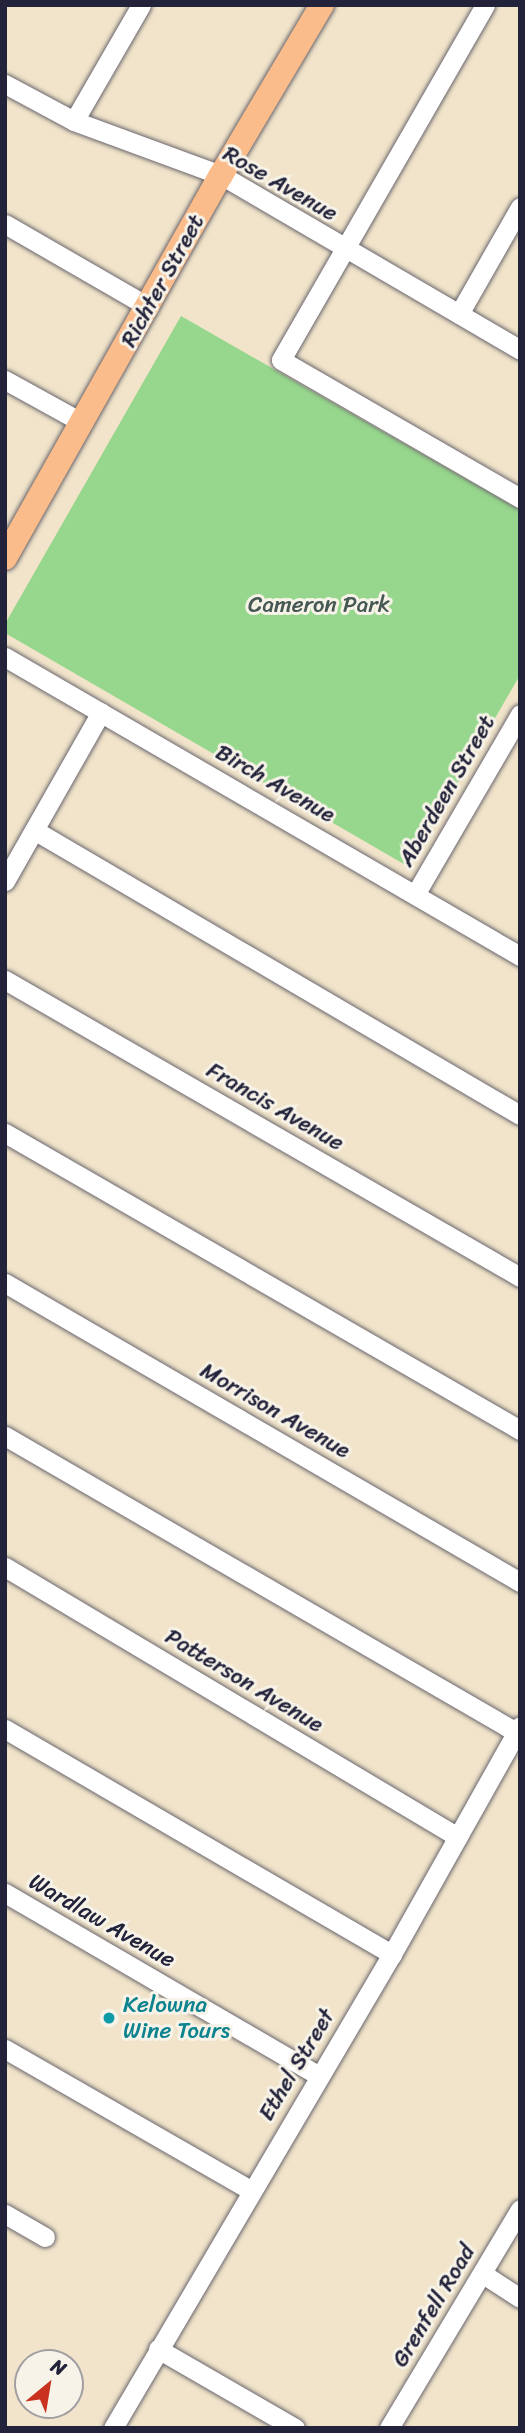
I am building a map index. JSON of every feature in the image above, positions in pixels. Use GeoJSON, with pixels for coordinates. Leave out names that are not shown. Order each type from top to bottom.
{"type":"FeatureCollection","features":[{"type":"Feature","properties":{"kind":"main road","name":"Richter Street"},"geometry":{"type":"LineString","coordinates":[[5,558],[13,525],[83,423],[221,175],[322,5]]}},
{"type":"Feature","properties":{"kind":"street"},"geometry":{"type":"LineString","coordinates":[[74,121],[141,5]]}},
{"type":"Feature","properties":{"kind":"street"},"geometry":{"type":"LineString","coordinates":[[485,5],[281,360],[520,498]]}},
{"type":"Feature","properties":{"kind":"street","name":"Rose Avenue"},"geometry":{"type":"LineString","coordinates":[[5,83],[74,121],[221,175],[343,249],[520,350]]}},
{"type":"Feature","properties":{"kind":"street"},"geometry":{"type":"LineString","coordinates":[[458,314],[520,207]]}},
{"type":"Feature","properties":{"kind":"street"},"geometry":{"type":"LineString","coordinates":[[5,224],[149,307]]}},
{"type":"Feature","properties":{"kind":"street"},"geometry":{"type":"LineString","coordinates":[[5,380],[83,423]]}},
{"type":"Feature","properties":{"kind":"street","name":"Birch Avenue"},"geometry":{"type":"LineString","coordinates":[[5,657],[416,893],[520,956]]}},
{"type":"Feature","properties":{"kind":"street"},"geometry":{"type":"LineString","coordinates":[[5,881],[101,712]]}},
{"type":"Feature","properties":{"kind":"street","name":"Aberdeen Street"},"geometry":{"type":"LineString","coordinates":[[416,893],[520,714]]}},
{"type":"Feature","properties":{"kind":"street"},"geometry":{"type":"LineString","coordinates":[[34,830],[520,1115]]}},
{"type":"Feature","properties":{"kind":"street","name":"Francis Avenue"},"geometry":{"type":"LineString","coordinates":[[5,980],[520,1277]]}},
{"type":"Feature","properties":{"kind":"street"},"geometry":{"type":"LineString","coordinates":[[5,1133],[520,1430]]}},
{"type":"Feature","properties":{"kind":"street","name":"Morrison Avenue"},"geometry":{"type":"LineString","coordinates":[[5,1283],[520,1582]]}},
{"type":"Feature","properties":{"kind":"street"},"geometry":{"type":"LineString","coordinates":[[5,1436],[518,1729]]}},
{"type":"Feature","properties":{"kind":"street","name":"Patterson Avenue"},"geometry":{"type":"LineString","coordinates":[[5,1567],[458,1837]]}},
{"type":"Feature","properties":{"kind":"street"},"geometry":{"type":"LineString","coordinates":[[5,1729],[392,1954]]}},
{"type":"Feature","properties":{"kind":"street","name":"Ethel Street"},"geometry":{"type":"LineString","coordinates":[[113,2428],[250,2190],[392,1954],[518,1729]]}},
{"type":"Feature","properties":{"kind":"street","name":"Wardlaw Avenue"},"geometry":{"type":"LineString","coordinates":[[5,1893],[319,2076]]}},
{"type":"Feature","properties":{"kind":"street"},"geometry":{"type":"LineString","coordinates":[[5,2049],[250,2190]]}},
{"type":"Feature","properties":{"kind":"street","name":"Grenfell Road"},"geometry":{"type":"LineString","coordinates":[[389,2428],[520,2209]]}},
{"type":"Feature","properties":{"kind":"street"},"geometry":{"type":"LineString","coordinates":[[5,2214],[45,2236]]}},
{"type":"Feature","properties":{"kind":"street"},"geometry":{"type":"LineString","coordinates":[[483,2274],[520,2298]]}},
{"type":"Feature","properties":{"kind":"street"},"geometry":{"type":"LineString","coordinates":[[158,2349],[295,2428]]}},
{"type":"Feature","properties":{"kind":"green space","name":"Cameron Park"},"geometry":{"type":"Polygon","coordinates":[[[181,316],[520,510],[520,675],[409,867],[5,633],[5,624],[181,316]]]}},
{"type":"Feature","properties":{"kind":"place","name":"Kelowna Wine Tours"},"geometry":{"type":"Point","coordinates":[109,2018]}}]}
